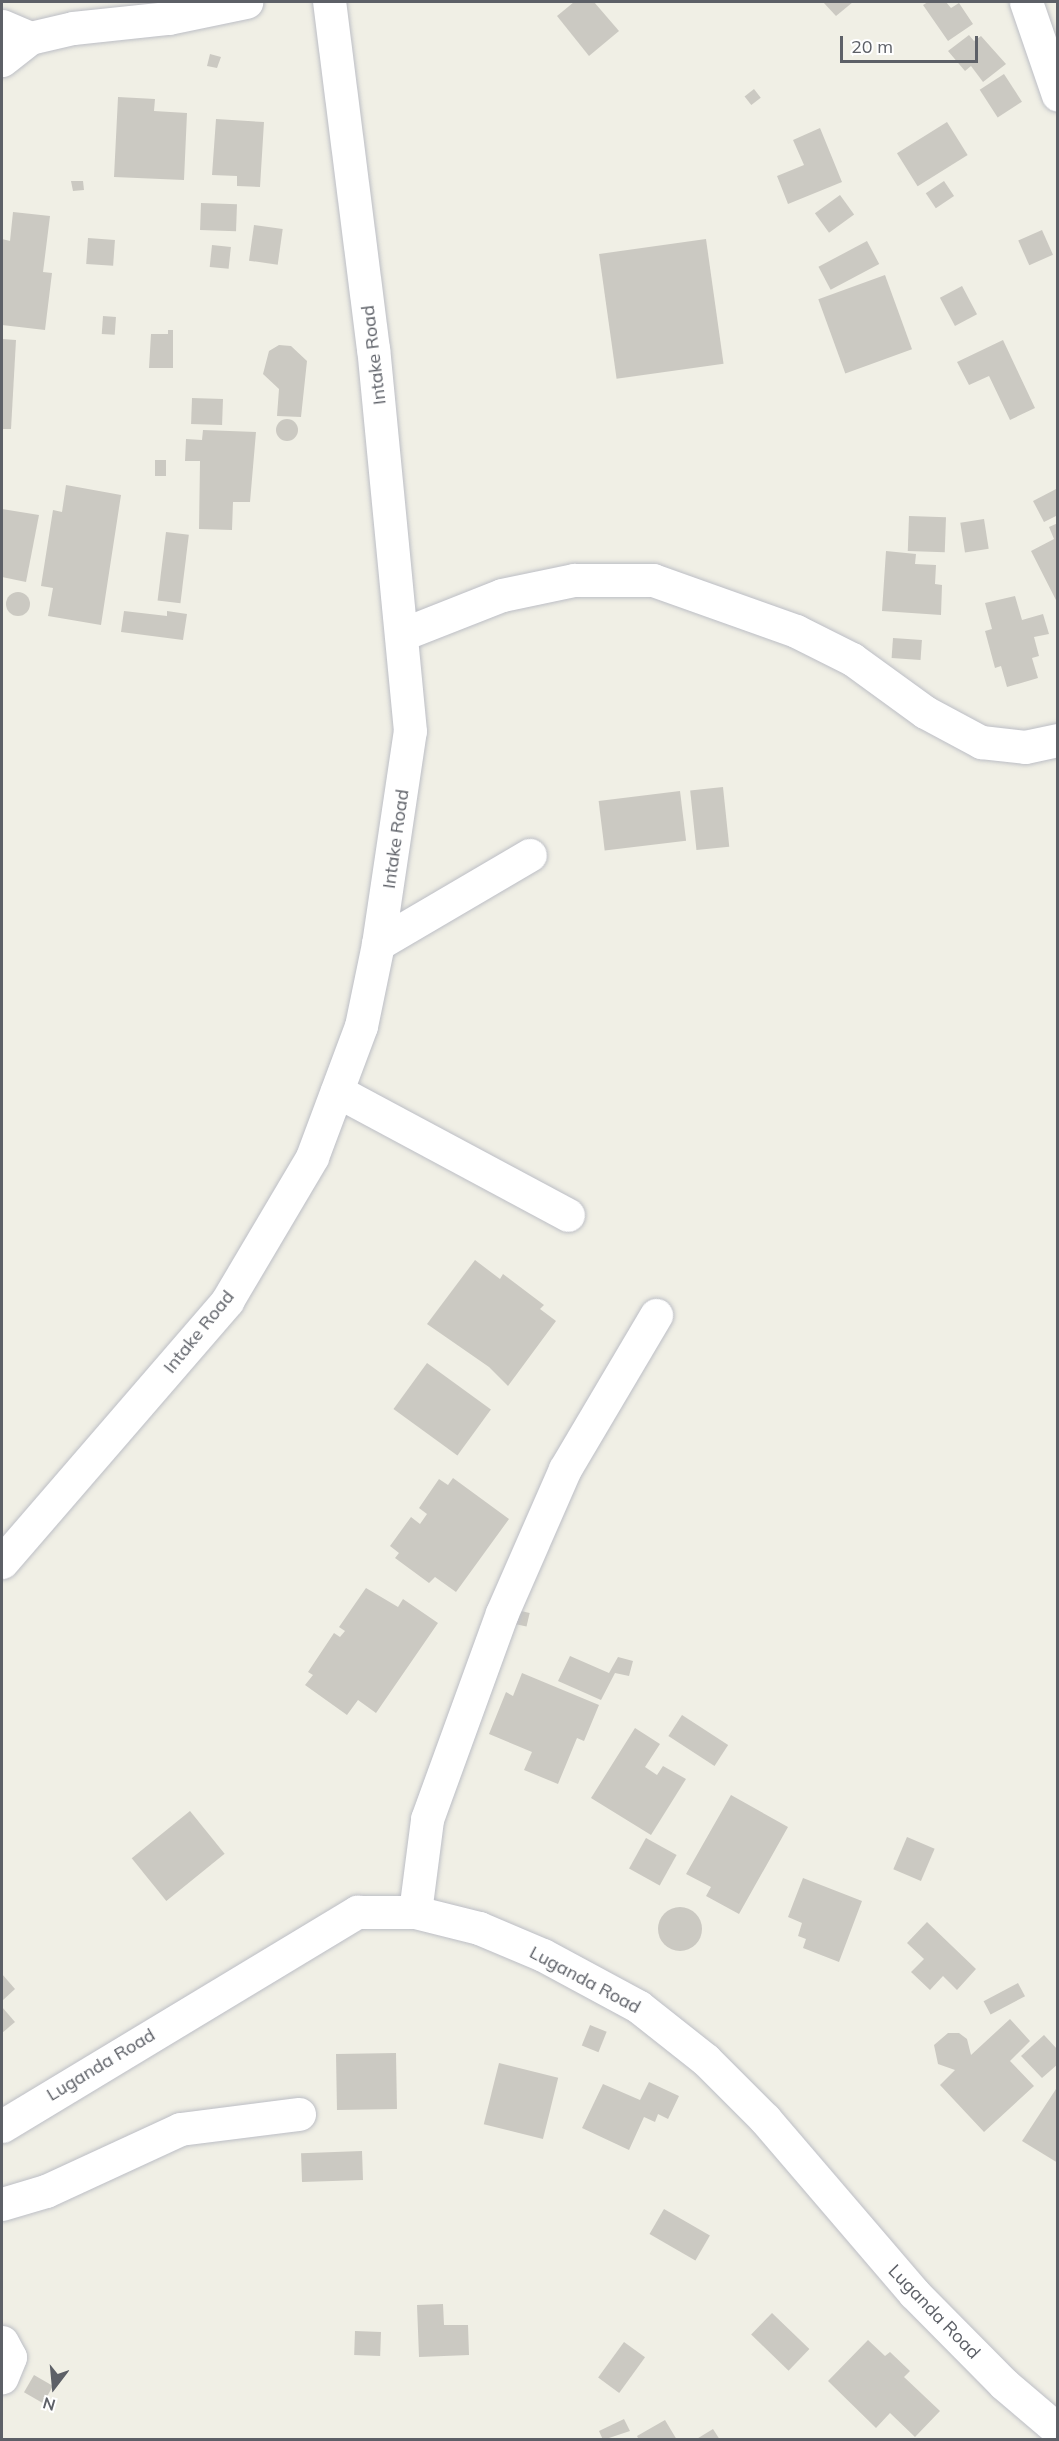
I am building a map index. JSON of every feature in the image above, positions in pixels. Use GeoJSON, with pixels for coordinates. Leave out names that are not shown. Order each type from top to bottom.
{"type":"FeatureCollection","features":[{"type":"Feature","properties":{"kind":"street"},"geometry":{"type":"LineString","coordinates":[[2,60],[16,32],[168,18],[246,2]]}},
{"type":"Feature","properties":{"kind":"street","name":"Intake Road"},"geometry":{"type":"LineString","coordinates":[[2,1562],[227,1301],[312,1157],[361,1026],[391,882],[410,731],[404,634],[329,2]]}},
{"type":"Feature","properties":{"kind":"street"},"geometry":{"type":"LineString","coordinates":[[1026,2],[1058,95]]}},
{"type":"Feature","properties":{"kind":"street"},"geometry":{"type":"LineString","coordinates":[[404,634],[513,593],[574,580],[653,580],[796,631],[852,659],[926,712],[981,742],[1025,747],[1058,740]]}},
{"type":"Feature","properties":{"kind":"street"},"geometry":{"type":"LineString","coordinates":[[378,944],[530,855]]}},
{"type":"Feature","properties":{"kind":"street"},"geometry":{"type":"LineString","coordinates":[[337,1091],[568,1215]]}},
{"type":"Feature","properties":{"kind":"street"},"geometry":{"type":"LineString","coordinates":[[415,1912],[427,1819],[502,1613],[565,1470],[656,1315]]}},
{"type":"Feature","properties":{"kind":"street","name":"Luganda Road"},"geometry":{"type":"LineString","coordinates":[[2,2126],[357,1912],[415,1912],[479,1928],[543,1955],[639,2007],[706,2060],[765,2120],[914,2293],[1004,2384],[1058,2430]]}},
{"type":"Feature","properties":{"kind":"street"},"geometry":{"type":"LineString","coordinates":[[2,2204],[46,2190],[180,2129],[299,2114]]}},
{"type":"Feature","properties":{"kind":"street"},"geometry":{"type":"LineString","coordinates":[[2,2342],[10,2357],[2,2376]]}},
{"type":"Feature","properties":{"kind":"building"},"geometry":{"type":"Polygon","coordinates":[[[574,2],[594,2],[619,31],[589,56],[557,16],[574,2]]]}},
{"type":"Feature","properties":{"kind":"building"},"geometry":{"type":"Polygon","coordinates":[[[823,2],[853,2],[836,16],[823,2]]]}},
{"type":"Feature","properties":{"kind":"building"},"geometry":{"type":"Polygon","coordinates":[[[928,2],[946,2],[951,8],[959,3],[973,24],[948,41],[923,5],[928,2]]]}},
{"type":"Feature","properties":{"kind":"building"},"geometry":{"type":"Polygon","coordinates":[[[969,35],[974,41],[981,36],[1006,64],[983,82],[971,66],[965,71],[948,51],[969,35]]]}},
{"type":"Feature","properties":{"kind":"building"},"geometry":{"type":"Polygon","coordinates":[[[210,54],[221,57],[217,68],[207,66],[210,54]]]}},
{"type":"Feature","properties":{"kind":"building"},"geometry":{"type":"Polygon","coordinates":[[[1004,74],[1022,102],[998,117],[980,90],[1004,74]]]}},
{"type":"Feature","properties":{"kind":"building"},"geometry":{"type":"Polygon","coordinates":[[[754,89],[761,98],[751,105],[745,96],[754,89]]]}},
{"type":"Feature","properties":{"kind":"building"},"geometry":{"type":"Polygon","coordinates":[[[118,97],[155,99],[154,111],[187,113],[184,180],[114,177],[118,97]]]}},
{"type":"Feature","properties":{"kind":"building"},"geometry":{"type":"Polygon","coordinates":[[[216,119],[264,122],[260,187],[237,186],[237,176],[212,175],[216,119]]]}},
{"type":"Feature","properties":{"kind":"building"},"geometry":{"type":"Polygon","coordinates":[[[947,122],[968,155],[918,186],[897,153],[947,122]]]}},
{"type":"Feature","properties":{"kind":"building"},"geometry":{"type":"Polygon","coordinates":[[[820,128],[842,182],[788,204],[777,176],[804,165],[793,140],[820,128]]]}},
{"type":"Feature","properties":{"kind":"building"},"geometry":{"type":"Polygon","coordinates":[[[71,181],[83,181],[84,190],[73,191],[71,181]]]}},
{"type":"Feature","properties":{"kind":"building"},"geometry":{"type":"Polygon","coordinates":[[[944,181],[954,196],[936,208],[926,193],[944,181]]]}},
{"type":"Feature","properties":{"kind":"building"},"geometry":{"type":"Polygon","coordinates":[[[840,195],[854,214],[829,233],[815,213],[840,195]]]}},
{"type":"Feature","properties":{"kind":"building"},"geometry":{"type":"Polygon","coordinates":[[[201,203],[237,204],[236,231],[200,230],[201,203]]]}},
{"type":"Feature","properties":{"kind":"building"},"geometry":{"type":"Polygon","coordinates":[[[13,212],[50,216],[43,272],[52,273],[45,330],[2,325],[2,239],[10,241],[13,212]]]}},
{"type":"Feature","properties":{"kind":"building"},"geometry":{"type":"Polygon","coordinates":[[[254,225],[283,229],[278,265],[249,261],[254,225]]]}},
{"type":"Feature","properties":{"kind":"building"},"geometry":{"type":"Polygon","coordinates":[[[1042,230],[1053,255],[1029,265],[1018,241],[1042,230]]]}},
{"type":"Feature","properties":{"kind":"building"},"geometry":{"type":"Polygon","coordinates":[[[88,238],[115,240],[113,266],[86,264],[88,238]]]}},
{"type":"Feature","properties":{"kind":"building"},"geometry":{"type":"Polygon","coordinates":[[[706,239],[724,364],[617,379],[599,254],[706,239]]]}},
{"type":"Feature","properties":{"kind":"building"},"geometry":{"type":"Polygon","coordinates":[[[867,241],[879,264],[831,290],[818,267],[867,241]]]}},
{"type":"Feature","properties":{"kind":"building"},"geometry":{"type":"Polygon","coordinates":[[[212,245],[231,247],[229,269],[210,267],[212,245]]]}},
{"type":"Feature","properties":{"kind":"building"},"geometry":{"type":"Polygon","coordinates":[[[885,275],[912,349],[845,374],[818,299],[885,275]]]}},
{"type":"Feature","properties":{"kind":"building"},"geometry":{"type":"Polygon","coordinates":[[[962,286],[977,314],[955,326],[940,298],[962,286]]]}},
{"type":"Feature","properties":{"kind":"building"},"geometry":{"type":"Polygon","coordinates":[[[103,316],[116,317],[115,335],[102,334],[103,316]]]}},
{"type":"Feature","properties":{"kind":"building"},"geometry":{"type":"Polygon","coordinates":[[[168,330],[173,330],[173,368],[149,368],[151,334],[168,334],[168,330]]]}},
{"type":"Feature","properties":{"kind":"building"},"geometry":{"type":"Polygon","coordinates":[[[2,339],[16,340],[11,429],[2,429],[2,339]]]}},
{"type":"Feature","properties":{"kind":"building"},"geometry":{"type":"Polygon","coordinates":[[[1003,340],[1035,408],[1010,420],[989,376],[969,385],[957,362],[1003,340]]]}},
{"type":"Feature","properties":{"kind":"building"},"geometry":{"type":"Polygon","coordinates":[[[279,345],[291,346],[307,361],[301,417],[277,416],[279,389],[263,374],[269,351],[279,345]]]}},
{"type":"Feature","properties":{"kind":"building"},"geometry":{"type":"Polygon","coordinates":[[[192,398],[223,399],[222,425],[191,424],[192,398]]]}},
{"type":"Feature","properties":{"kind":"building"},"geometry":{"type":"Polygon","coordinates":[[[287,419],[295,422],[298,430],[295,438],[287,441],[279,438],[276,430],[279,422],[287,419]]]}},
{"type":"Feature","properties":{"kind":"building"},"geometry":{"type":"Polygon","coordinates":[[[203,430],[256,432],[250,502],[233,502],[232,530],[199,529],[200,461],[185,461],[186,439],[202,440],[203,430]]]}},
{"type":"Feature","properties":{"kind":"building"},"geometry":{"type":"Polygon","coordinates":[[[155,460],[166,460],[166,476],[155,476],[155,460]]]}},
{"type":"Feature","properties":{"kind":"building"},"geometry":{"type":"Polygon","coordinates":[[[66,485],[121,495],[101,625],[48,616],[53,588],[41,586],[53,510],[62,512],[66,485]]]}},
{"type":"Feature","properties":{"kind":"building"},"geometry":{"type":"Polygon","coordinates":[[[1058,488],[1058,515],[1044,522],[1033,501],[1058,488]]]}},
{"type":"Feature","properties":{"kind":"building"},"geometry":{"type":"Polygon","coordinates":[[[2,509],[39,515],[26,582],[2,577],[2,509]]]}},
{"type":"Feature","properties":{"kind":"building"},"geometry":{"type":"Polygon","coordinates":[[[909,516],[946,517],[945,552],[908,551],[909,516]]]}},
{"type":"Feature","properties":{"kind":"building"},"geometry":{"type":"Polygon","coordinates":[[[984,519],[989,549],[965,552],[960,523],[984,519]]]}},
{"type":"Feature","properties":{"kind":"building"},"geometry":{"type":"Polygon","coordinates":[[[1058,523],[1058,604],[1031,551],[1054,539],[1049,527],[1058,523]]]}},
{"type":"Feature","properties":{"kind":"building"},"geometry":{"type":"Polygon","coordinates":[[[166,532],[189,535],[180,603],[158,600],[166,532]]]}},
{"type":"Feature","properties":{"kind":"building"},"geometry":{"type":"Polygon","coordinates":[[[886,551],[916,554],[915,564],[936,565],[935,584],[942,585],[941,615],[882,611],[886,551]]]}},
{"type":"Feature","properties":{"kind":"building"},"geometry":{"type":"Polygon","coordinates":[[[13,592],[23,592],[30,599],[30,609],[23,616],[13,616],[6,609],[6,599],[13,592]]]}},
{"type":"Feature","properties":{"kind":"building"},"geometry":{"type":"Polygon","coordinates":[[[1015,596],[1022,620],[1043,614],[1049,634],[1034,637],[1039,656],[1032,658],[1038,678],[1007,687],[1001,666],[995,668],[985,631],[992,629],[985,603],[1015,596]]]}},
{"type":"Feature","properties":{"kind":"building"},"geometry":{"type":"Polygon","coordinates":[[[124,611],[167,616],[167,611],[187,614],[183,640],[121,632],[124,611]]]}},
{"type":"Feature","properties":{"kind":"building"},"geometry":{"type":"Polygon","coordinates":[[[893,638],[922,640],[921,660],[892,658],[893,638]]]}},
{"type":"Feature","properties":{"kind":"building"},"geometry":{"type":"Polygon","coordinates":[[[723,787],[729,847],[696,850],[690,790],[723,787]]]}},
{"type":"Feature","properties":{"kind":"building"},"geometry":{"type":"Polygon","coordinates":[[[680,791],[686,841],[605,851],[599,801],[680,791]]]}},
{"type":"Feature","properties":{"kind":"building"},"geometry":{"type":"Polygon","coordinates":[[[475,1260],[500,1279],[503,1274],[544,1305],[540,1309],[556,1321],[508,1386],[489,1367],[427,1324],[475,1260]]]}},
{"type":"Feature","properties":{"kind":"building"},"geometry":{"type":"Polygon","coordinates":[[[427,1363],[491,1409],[457,1456],[393,1409],[427,1363]]]}},
{"type":"Feature","properties":{"kind":"building"},"geometry":{"type":"Polygon","coordinates":[[[453,1478],[509,1519],[456,1592],[435,1577],[429,1583],[395,1558],[399,1553],[390,1546],[411,1517],[420,1524],[427,1514],[419,1508],[439,1479],[448,1485],[453,1478]]]}},
{"type":"Feature","properties":{"kind":"building"},"geometry":{"type":"Polygon","coordinates":[[[366,1588],[398,1607],[403,1599],[438,1623],[376,1713],[358,1700],[347,1715],[305,1685],[313,1675],[308,1672],[334,1633],[340,1637],[345,1631],[339,1627],[366,1588]]]}},
{"type":"Feature","properties":{"kind":"building"},"geometry":{"type":"Polygon","coordinates":[[[517,1610],[530,1613],[527,1627],[514,1624],[517,1610]]]}},
{"type":"Feature","properties":{"kind":"building"},"geometry":{"type":"Polygon","coordinates":[[[570,1656],[609,1673],[618,1657],[633,1661],[629,1676],[615,1673],[601,1700],[558,1681],[570,1656]]]}},
{"type":"Feature","properties":{"kind":"building"},"geometry":{"type":"Polygon","coordinates":[[[522,1673],[599,1705],[584,1741],[577,1738],[558,1784],[524,1770],[532,1752],[489,1734],[506,1692],[513,1696],[522,1673]]]}},
{"type":"Feature","properties":{"kind":"building"},"geometry":{"type":"Polygon","coordinates":[[[682,1715],[728,1745],[715,1766],[668,1736],[682,1715]]]}},
{"type":"Feature","properties":{"kind":"building"},"geometry":{"type":"Polygon","coordinates":[[[635,1728],[660,1744],[645,1767],[657,1775],[663,1766],[686,1779],[651,1835],[591,1798],[635,1728]]]}},
{"type":"Feature","properties":{"kind":"building"},"geometry":{"type":"Polygon","coordinates":[[[731,1795],[788,1827],[739,1914],[706,1896],[711,1887],[686,1874],[731,1795]]]}},
{"type":"Feature","properties":{"kind":"building"},"geometry":{"type":"Polygon","coordinates":[[[190,1811],[225,1854],[166,1901],[132,1858],[190,1811]]]}},
{"type":"Feature","properties":{"kind":"building"},"geometry":{"type":"Polygon","coordinates":[[[907,1837],[935,1849],[921,1881],[893,1869],[907,1837]]]}},
{"type":"Feature","properties":{"kind":"building"},"geometry":{"type":"Polygon","coordinates":[[[646,1838],[677,1855],[660,1886],[629,1869],[646,1838]]]}},
{"type":"Feature","properties":{"kind":"building"},"geometry":{"type":"Polygon","coordinates":[[[803,1878],[862,1901],[839,1962],[803,1948],[806,1939],[798,1936],[802,1923],[788,1917],[803,1878]]]}},
{"type":"Feature","properties":{"kind":"building"},"geometry":{"type":"Polygon","coordinates":[[[680,1907],[696,1913],[702,1929],[696,1945],[680,1951],[664,1945],[658,1929],[664,1913],[680,1907]]]}},
{"type":"Feature","properties":{"kind":"building"},"geometry":{"type":"Polygon","coordinates":[[[927,1922],[976,1969],[957,1990],[943,1976],[930,1990],[911,1972],[924,1959],[907,1943],[927,1922]]]}},
{"type":"Feature","properties":{"kind":"building"},"geometry":{"type":"Polygon","coordinates":[[[2,1974],[15,1989],[2,2001],[2,1974]]]}},
{"type":"Feature","properties":{"kind":"building"},"geometry":{"type":"Polygon","coordinates":[[[1018,1983],[1025,1996],[991,2015],[984,2001],[1018,1983]]]}},
{"type":"Feature","properties":{"kind":"building"},"geometry":{"type":"Polygon","coordinates":[[[2,2007],[15,2022],[2,2033],[2,2007]]]}},
{"type":"Feature","properties":{"kind":"building"},"geometry":{"type":"Polygon","coordinates":[[[1010,2019],[1030,2041],[1010,2061],[1034,2086],[984,2132],[940,2085],[955,2070],[938,2064],[934,2045],[948,2033],[959,2033],[967,2039],[971,2055],[1010,2019]]]}},
{"type":"Feature","properties":{"kind":"building"},"geometry":{"type":"Polygon","coordinates":[[[590,2025],[607,2032],[598,2052],[582,2045],[590,2025]]]}},
{"type":"Feature","properties":{"kind":"building"},"geometry":{"type":"Polygon","coordinates":[[[1044,2035],[1058,2050],[1058,2064],[1042,2078],[1021,2056],[1044,2035]]]}},
{"type":"Feature","properties":{"kind":"building"},"geometry":{"type":"Polygon","coordinates":[[[396,2053],[397,2109],[337,2110],[336,2054],[396,2053]]]}},
{"type":"Feature","properties":{"kind":"building"},"geometry":{"type":"Polygon","coordinates":[[[499,2063],[558,2078],[543,2139],[484,2124],[499,2063]]]}},
{"type":"Feature","properties":{"kind":"building"},"geometry":{"type":"Polygon","coordinates":[[[649,2082],[679,2096],[668,2119],[658,2114],[655,2122],[644,2117],[629,2150],[582,2128],[603,2084],[640,2100],[649,2082]]]}},
{"type":"Feature","properties":{"kind":"building"},"geometry":{"type":"Polygon","coordinates":[[[1058,2086],[1058,2163],[1022,2141],[1058,2086]]]}},
{"type":"Feature","properties":{"kind":"building"},"geometry":{"type":"Polygon","coordinates":[[[362,2151],[363,2180],[302,2182],[301,2153],[362,2151]]]}},
{"type":"Feature","properties":{"kind":"building"},"geometry":{"type":"Polygon","coordinates":[[[664,2209],[710,2236],[695,2261],[650,2234],[664,2209]]]}},
{"type":"Feature","properties":{"kind":"building"},"geometry":{"type":"Polygon","coordinates":[[[443,2304],[444,2325],[468,2325],[469,2355],[419,2357],[417,2305],[443,2304]]]}},
{"type":"Feature","properties":{"kind":"building"},"geometry":{"type":"Polygon","coordinates":[[[772,2313],[809,2349],[789,2371],[751,2335],[772,2313]]]}},
{"type":"Feature","properties":{"kind":"building"},"geometry":{"type":"Polygon","coordinates":[[[355,2331],[381,2332],[380,2356],[354,2355],[355,2331]]]}},
{"type":"Feature","properties":{"kind":"building"},"geometry":{"type":"Polygon","coordinates":[[[868,2340],[885,2356],[890,2352],[910,2371],[904,2377],[940,2411],[915,2437],[890,2413],[876,2428],[828,2381],[868,2340]]]}},
{"type":"Feature","properties":{"kind":"building"},"geometry":{"type":"Polygon","coordinates":[[[624,2342],[645,2357],[619,2393],[598,2378],[624,2342]]]}},
{"type":"Feature","properties":{"kind":"building"},"geometry":{"type":"Polygon","coordinates":[[[34,2375],[53,2386],[43,2403],[24,2392],[34,2375]]]}},
{"type":"Feature","properties":{"kind":"building"},"geometry":{"type":"Polygon","coordinates":[[[624,2419],[630,2431],[603,2440],[599,2431],[624,2419]]]}},
{"type":"Feature","properties":{"kind":"building"},"geometry":{"type":"Polygon","coordinates":[[[665,2420],[677,2440],[639,2440],[637,2436],[665,2420]]]}},
{"type":"Feature","properties":{"kind":"building"},"geometry":{"type":"Polygon","coordinates":[[[713,2429],[720,2440],[695,2440],[713,2429]]]}}]}
